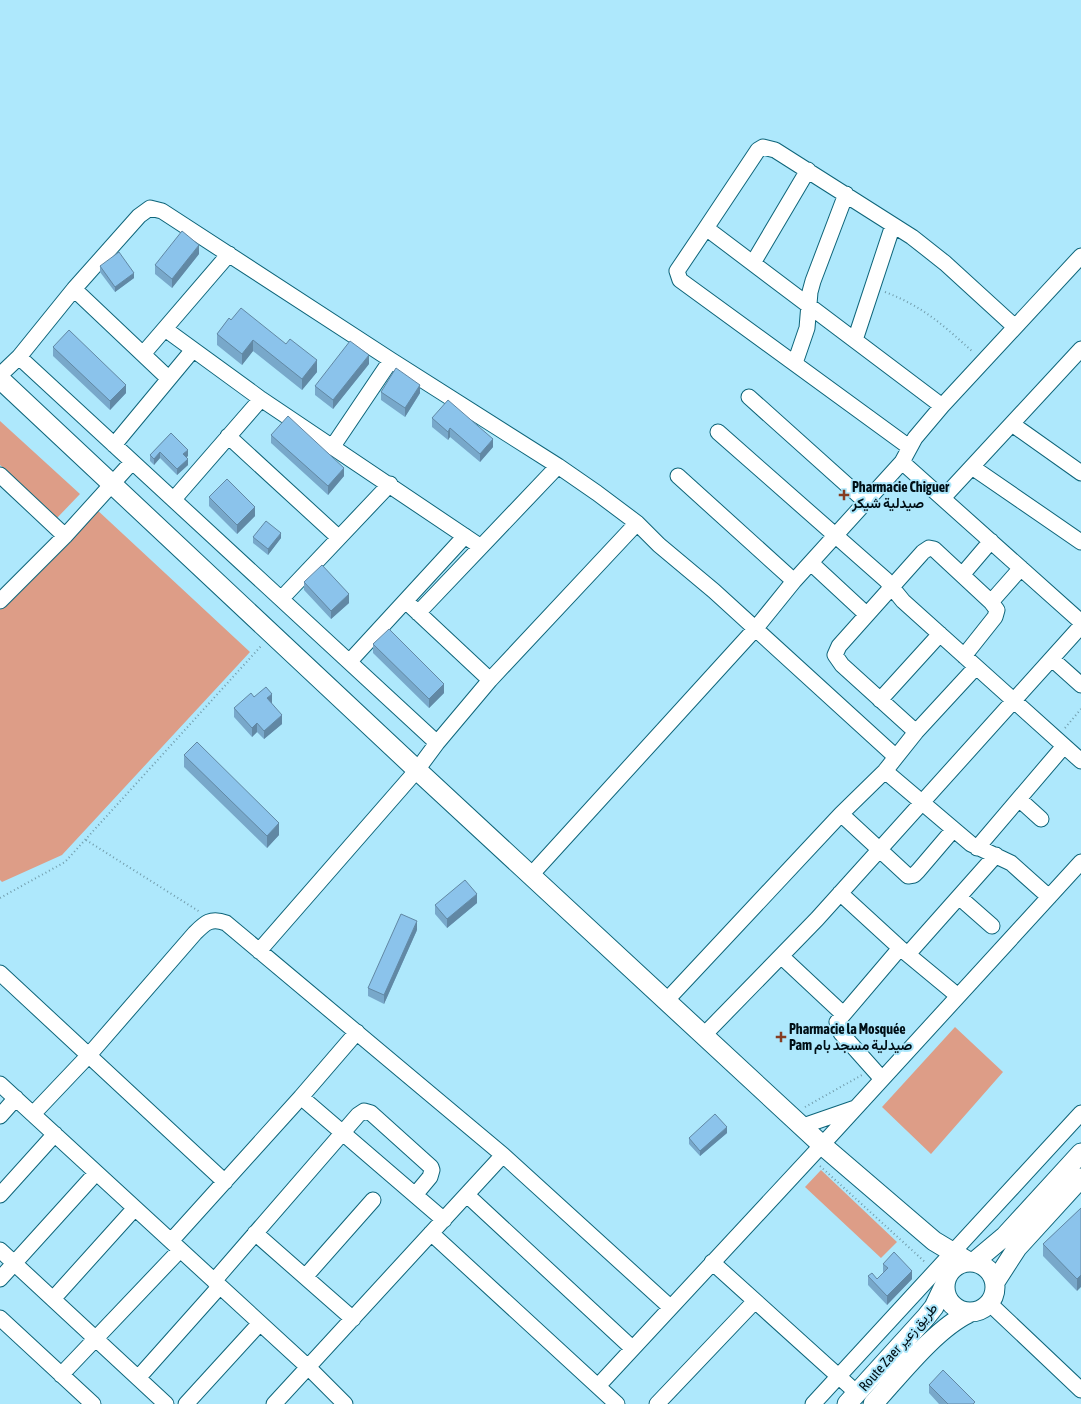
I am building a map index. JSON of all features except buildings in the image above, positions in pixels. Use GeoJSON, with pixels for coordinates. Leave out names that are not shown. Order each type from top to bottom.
{"type":"FeatureCollection","features":[{"type":"Feature","properties":{"kind":"main road"},"geometry":{"type":"LineString","coordinates":[[0,379],[417,770],[822,1145],[934,1241],[945,1269],[949,1301],[954,1307],[969,1313],[977,1312],[989,1303],[993,1297],[995,1282],[1017,1248],[1081,1178]]}},
{"type":"Feature","properties":{"kind":"main road"},"geometry":{"type":"LineString","coordinates":[[972,1262],[1005,1236],[1081,1153]]}},
{"type":"Feature","properties":{"kind":"main road"},"geometry":{"type":"LineString","coordinates":[[945,1269],[961,1263],[972,1262],[985,1267],[995,1282]]}},
{"type":"Feature","properties":{"kind":"main road","name":"Route Zaer طريق زعير"},"geometry":{"type":"LineString","coordinates":[[852,1399],[930,1312],[940,1297],[945,1269]]}},
{"type":"Feature","properties":{"kind":"main road","name":"Route Zaer طريق زعير"},"geometry":{"type":"LineString","coordinates":[[872,1404],[949,1324],[969,1313]]}},
{"type":"Feature","properties":{"kind":"street"},"geometry":{"type":"LineString","coordinates":[[909,447],[680,280],[677,271],[758,150],[763,147],[775,150],[846,194],[893,226],[945,263],[1015,327]]}},
{"type":"Feature","properties":{"kind":"street"},"geometry":{"type":"LineString","coordinates":[[753,263],[808,170]]}},
{"type":"Feature","properties":{"kind":"street"},"geometry":{"type":"LineString","coordinates":[[795,363],[807,328],[812,281],[846,194]]}},
{"type":"Feature","properties":{"kind":"street"},"geometry":{"type":"LineString","coordinates":[[0,375],[19,357],[74,290],[139,216],[150,208],[162,211],[391,360],[558,466],[637,523],[659,545],[714,590],[896,757]]}},
{"type":"Feature","properties":{"kind":"street"},"geometry":{"type":"LineString","coordinates":[[855,340],[893,226]]}},
{"type":"Feature","properties":{"kind":"street"},"geometry":{"type":"LineString","coordinates":[[706,228],[942,406]]}},
{"type":"Feature","properties":{"kind":"street"},"geometry":{"type":"LineString","coordinates":[[143,354],[229,254]]}},
{"type":"Feature","properties":{"kind":"street"},"geometry":{"type":"LineString","coordinates":[[531,875],[756,628],[794,581],[902,462],[909,447],[942,406],[1081,256]]}},
{"type":"Feature","properties":{"kind":"street"},"geometry":{"type":"LineString","coordinates":[[74,290],[168,378]]}},
{"type":"Feature","properties":{"kind":"street"},"geometry":{"type":"LineString","coordinates":[[165,329],[192,351],[261,399],[481,546]]}},
{"type":"Feature","properties":{"kind":"street"},"geometry":{"type":"LineString","coordinates":[[943,498],[1081,350]]}},
{"type":"Feature","properties":{"kind":"street"},"geometry":{"type":"LineString","coordinates":[[114,445],[168,378],[192,351]]}},
{"type":"Feature","properties":{"kind":"street"},"geometry":{"type":"LineString","coordinates":[[19,357],[132,462],[174,498],[437,743]]}},
{"type":"Feature","properties":{"kind":"street"},"geometry":{"type":"LineString","coordinates":[[332,446],[391,360]]}},
{"type":"Feature","properties":{"kind":"street"},"geometry":{"type":"LineString","coordinates":[[749,397],[866,502]]}},
{"type":"Feature","properties":{"kind":"street"},"geometry":{"type":"LineString","coordinates":[[174,498],[261,399]]}},
{"type":"Feature","properties":{"kind":"street"},"geometry":{"type":"LineString","coordinates":[[1012,424],[1081,473]]}},
{"type":"Feature","properties":{"kind":"street"},"geometry":{"type":"LineString","coordinates":[[718,432],[836,535],[892,586],[903,601],[1081,761]]}},
{"type":"Feature","properties":{"kind":"street"},"geometry":{"type":"LineString","coordinates":[[228,436],[338,537]]}},
{"type":"Feature","properties":{"kind":"street"},"geometry":{"type":"LineString","coordinates":[[3,592],[65,536],[132,462]]}},
{"type":"Feature","properties":{"kind":"street"},"geometry":{"type":"LineString","coordinates":[[704,1036],[840,893],[920,803],[1015,702],[1052,659],[1080,619],[902,462]]}},
{"type":"Feature","properties":{"kind":"street"},"geometry":{"type":"LineString","coordinates":[[418,613],[558,466]]}},
{"type":"Feature","properties":{"kind":"street"},"geometry":{"type":"LineString","coordinates":[[972,467],[1081,542]]}},
{"type":"Feature","properties":{"kind":"street"},"geometry":{"type":"LineString","coordinates":[[0,475],[65,536]]}},
{"type":"Feature","properties":{"kind":"street"},"geometry":{"type":"LineString","coordinates":[[678,476],[794,581]]}},
{"type":"Feature","properties":{"kind":"street"},"geometry":{"type":"LineString","coordinates":[[282,598],[338,537],[390,484]]}},
{"type":"Feature","properties":{"kind":"street"},"geometry":{"type":"LineString","coordinates":[[259,951],[417,770],[437,743],[490,680],[637,523]]}},
{"type":"Feature","properties":{"kind":"street"},"geometry":{"type":"LineString","coordinates":[[350,661],[464,536]]}},
{"type":"Feature","properties":{"kind":"street"},"geometry":{"type":"LineString","coordinates":[[962,575],[991,541]]}},
{"type":"Feature","properties":{"kind":"street"},"geometry":{"type":"LineString","coordinates":[[916,732],[842,665],[835,655],[838,646],[866,614],[929,548],[934,549],[991,602],[998,613],[964,656]]}},
{"type":"Feature","properties":{"kind":"street"},"geometry":{"type":"LineString","coordinates":[[811,562],[866,614]]}},
{"type":"Feature","properties":{"kind":"street"},"geometry":{"type":"LineString","coordinates":[[991,602],[1021,568]]}},
{"type":"Feature","properties":{"kind":"street"},"geometry":{"type":"LineString","coordinates":[[405,601],[490,680]]}},
{"type":"Feature","properties":{"kind":"street"},"geometry":{"type":"LineString","coordinates":[[880,700],[940,634]]}},
{"type":"Feature","properties":{"kind":"street"},"geometry":{"type":"LineString","coordinates":[[1052,659],[1081,685]]}},
{"type":"Feature","properties":{"kind":"street"},"geometry":{"type":"LineString","coordinates":[[666,1001],[841,814],[885,771],[916,732],[976,667]]}},
{"type":"Feature","properties":{"kind":"street"},"geometry":{"type":"LineString","coordinates":[[977,848],[1019,799],[1060,742]]}},
{"type":"Feature","properties":{"kind":"street"},"geometry":{"type":"LineString","coordinates":[[885,771],[952,830],[977,848],[996,855],[1011,864],[1049,898]]}},
{"type":"Feature","properties":{"kind":"street"},"geometry":{"type":"LineString","coordinates":[[1019,799],[1041,819]]}},
{"type":"Feature","properties":{"kind":"street"},"geometry":{"type":"LineString","coordinates":[[841,814],[905,874],[911,876],[918,871],[952,830]]}},
{"type":"Feature","properties":{"kind":"street"},"geometry":{"type":"LineString","coordinates":[[878,1074],[841,1033],[837,1022],[904,951],[959,897],[996,855]]}},
{"type":"Feature","properties":{"kind":"street"},"geometry":{"type":"LineString","coordinates":[[598,1386],[822,1145],[856,1107],[878,1074],[958,996],[1081,862]]}},
{"type":"Feature","properties":{"kind":"street"},"geometry":{"type":"LineString","coordinates":[[840,893],[904,951],[958,996]]}},
{"type":"Feature","properties":{"kind":"street"},"geometry":{"type":"LineString","coordinates":[[959,897],[992,926]]}},
{"type":"Feature","properties":{"kind":"street"},"geometry":{"type":"LineString","coordinates":[[33,1114],[89,1055],[195,933],[207,922],[213,920],[226,923],[503,1155],[670,1307]]}},
{"type":"Feature","properties":{"kind":"street"},"geometry":{"type":"LineString","coordinates":[[781,956],[843,1014]]}},
{"type":"Feature","properties":{"kind":"street"},"geometry":{"type":"LineString","coordinates":[[0,973],[225,1182]]}},
{"type":"Feature","properties":{"kind":"street"},"geometry":{"type":"LineString","coordinates":[[61,1375],[95,1339],[176,1245],[225,1182],[357,1032]]}},
{"type":"Feature","properties":{"kind":"street"},"geometry":{"type":"LineString","coordinates":[[0,1084],[176,1245],[345,1404]]}},
{"type":"Feature","properties":{"kind":"street"},"geometry":{"type":"LineString","coordinates":[[301,1097],[444,1220]]}},
{"type":"Feature","properties":{"kind":"street"},"geometry":{"type":"LineString","coordinates":[[0,1116],[16,1098]]}},
{"type":"Feature","properties":{"kind":"street"},"geometry":{"type":"LineString","coordinates":[[803,1126],[856,1107]]}},
{"type":"Feature","properties":{"kind":"street"},"geometry":{"type":"LineString","coordinates":[[138,1378],[217,1284],[255,1233],[361,1112],[371,1113],[431,1167],[432,1170],[430,1177],[415,1195]]}},
{"type":"Feature","properties":{"kind":"street"},"geometry":{"type":"LineString","coordinates":[[813,1404],[945,1269],[1081,1113]]}},
{"type":"Feature","properties":{"kind":"street"},"geometry":{"type":"LineString","coordinates":[[0,1195],[55,1134]]}},
{"type":"Feature","properties":{"kind":"street"},"geometry":{"type":"LineString","coordinates":[[274,1404],[503,1155]]}},
{"type":"Feature","properties":{"kind":"street"},"geometry":{"type":"LineString","coordinates":[[0,1279],[96,1172]]}},
{"type":"Feature","properties":{"kind":"street"},"geometry":{"type":"LineString","coordinates":[[467,1195],[632,1348]]}},
{"type":"Feature","properties":{"kind":"street"},"geometry":{"type":"LineString","coordinates":[[305,1277],[374,1200]]}},
{"type":"Feature","properties":{"kind":"street"},"geometry":{"type":"LineString","coordinates":[[53,1299],[135,1208]]}},
{"type":"Feature","properties":{"kind":"street"},"geometry":{"type":"LineString","coordinates":[[255,1233],[353,1319]]}},
{"type":"Feature","properties":{"kind":"street"},"geometry":{"type":"LineString","coordinates":[[431,1234],[617,1404]]}},
{"type":"Feature","properties":{"kind":"street"},"geometry":{"type":"LineString","coordinates":[[0,1250],[166,1404]]}},
{"type":"Feature","properties":{"kind":"street"},"geometry":{"type":"LineString","coordinates":[[712,1262],[839,1376],[852,1399]]}},
{"type":"Feature","properties":{"kind":"street"},"geometry":{"type":"LineString","coordinates":[[658,1404],[755,1301]]}},
{"type":"Feature","properties":{"kind":"street"},"geometry":{"type":"LineString","coordinates":[[989,1303],[1081,1390]]}},
{"type":"Feature","properties":{"kind":"street"},"geometry":{"type":"LineString","coordinates":[[0,1318],[93,1404]]}},
{"type":"Feature","properties":{"kind":"street"},"geometry":{"type":"LineString","coordinates":[[186,1404],[260,1323]]}},
{"type":"Feature","properties":{"kind":"path"},"geometry":{"type":"LineString","coordinates":[[873,288],[904,300],[930,314],[983,361]]}},
{"type":"Feature","properties":{"kind":"path"},"geometry":{"type":"LineString","coordinates":[[0,898],[65,862],[272,634]]}},
{"type":"Feature","properties":{"kind":"path"},"geometry":{"type":"LineString","coordinates":[[1060,742],[1081,709]]}},
{"type":"Feature","properties":{"kind":"path"},"geometry":{"type":"LineString","coordinates":[[86,840],[213,920]]}},
{"type":"Feature","properties":{"kind":"path"},"geometry":{"type":"LineString","coordinates":[[799,1102],[805,1108],[878,1074]]}},
{"type":"Feature","properties":{"kind":"path"},"geometry":{"type":"LineString","coordinates":[[820,1166],[945,1269]]}},
{"type":"Feature","properties":{"kind":"shaded area"},"geometry":{"type":"Polygon","coordinates":[[[0,421],[80,494],[57,518],[0,465],[0,421]]]}},
{"type":"Feature","properties":{"kind":"shaded area"},"geometry":{"type":"Polygon","coordinates":[[[95,508],[250,652],[62,855],[2,882],[0,880],[0,610],[95,508]]]}},
{"type":"Feature","properties":{"kind":"shaded area"},"geometry":{"type":"Polygon","coordinates":[[[955,1027],[1003,1072],[931,1154],[882,1107],[955,1027]]]}},
{"type":"Feature","properties":{"kind":"shaded area"},"geometry":{"type":"Polygon","coordinates":[[[821,1170],[897,1242],[881,1258],[805,1187],[821,1170]]]}},
{"type":"Feature","properties":{"kind":"place","name":"Pharmacie Chiguer صيدلية شيكر"},"geometry":{"type":"Point","coordinates":[844,495]}},
{"type":"Feature","properties":{"kind":"place","name":"Pharmacie la Mosquée Pam صيدلية مسجد بام"},"geometry":{"type":"Point","coordinates":[781,1037]}}]}
